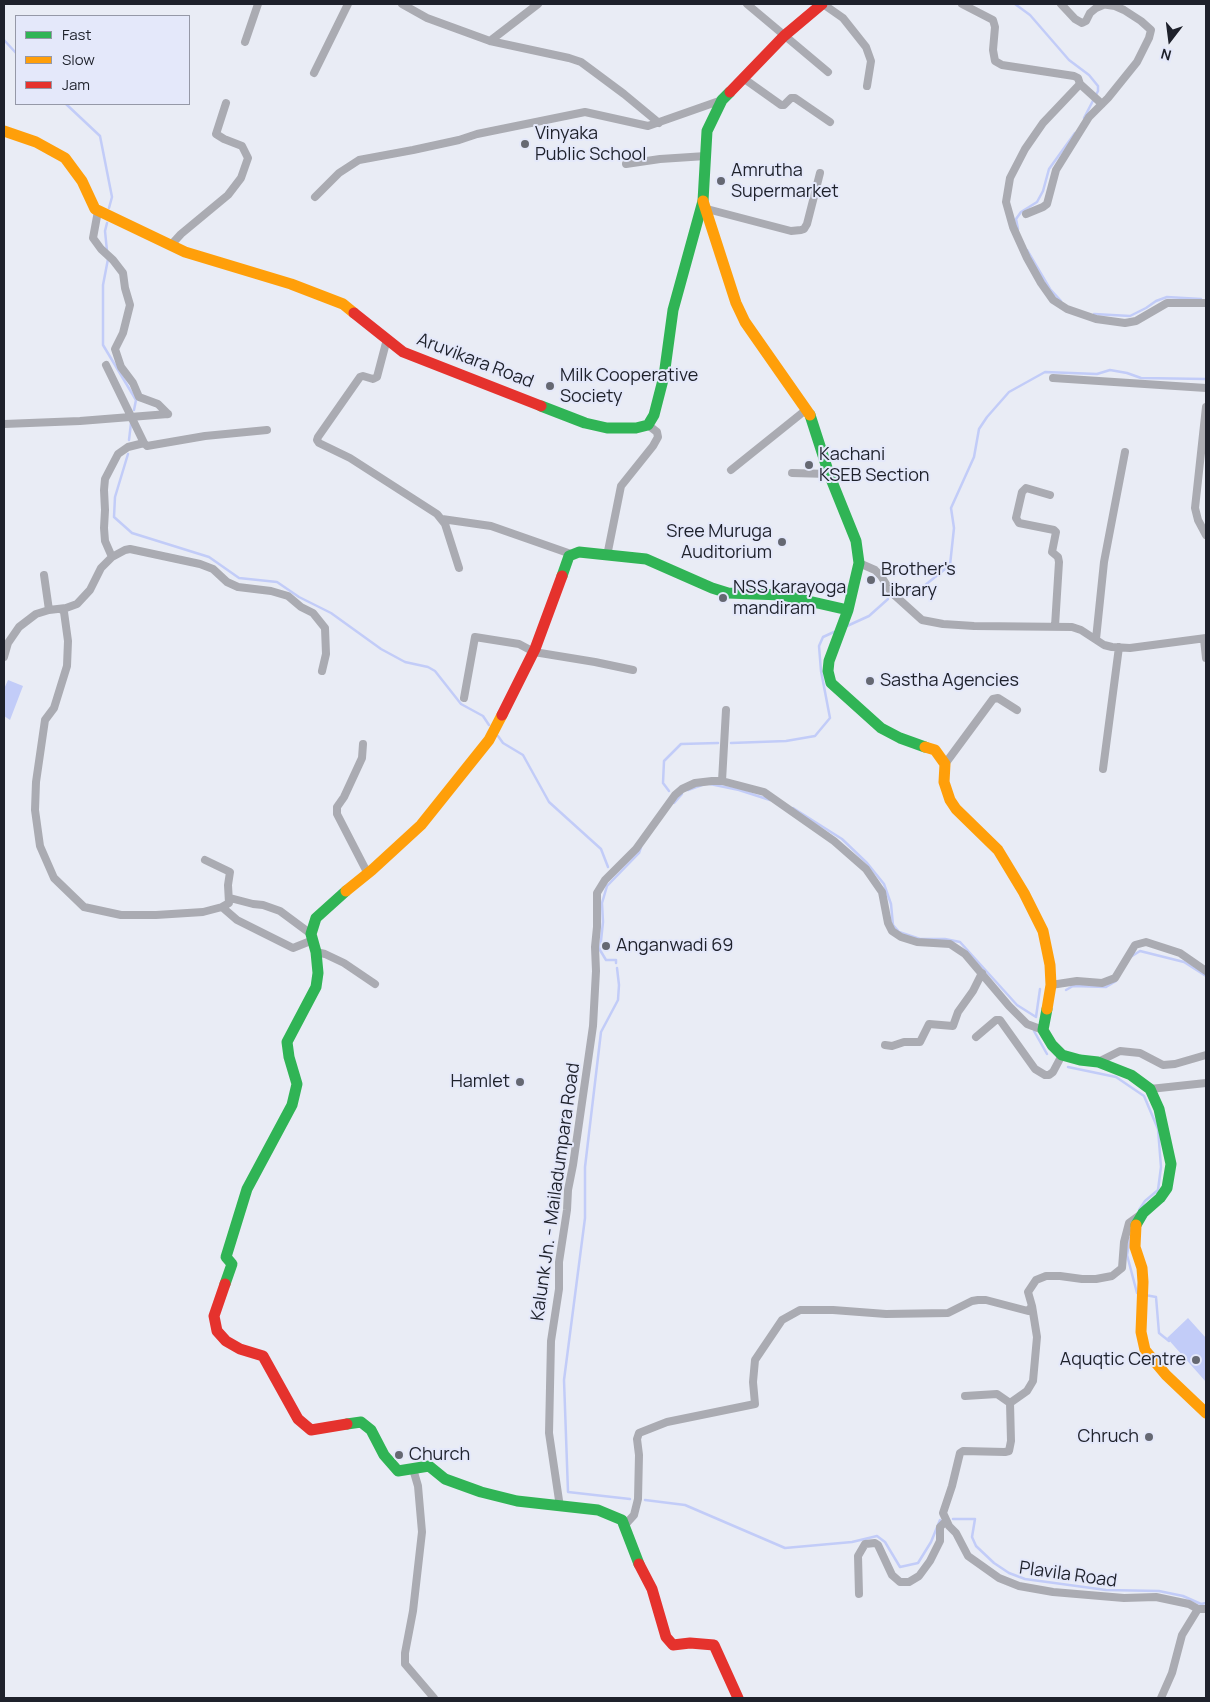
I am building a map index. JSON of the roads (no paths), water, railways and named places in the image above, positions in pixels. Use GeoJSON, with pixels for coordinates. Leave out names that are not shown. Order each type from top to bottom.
{"type":"FeatureCollection","features":[{"type":"Feature","properties":{"kind":"main road"},"geometry":{"type":"LineString","coordinates":[[648,425],[654,415],[664,376],[673,310],[705,205],[707,131],[722,100],[784,36],[822,4]]}},
{"type":"Feature","properties":{"kind":"main road"},"geometry":{"type":"LineString","coordinates":[[4,131],[36,142],[65,158],[82,181],[95,209],[98,211]]}},
{"type":"Feature","properties":{"kind":"main road"},"geometry":{"type":"LineString","coordinates":[[705,205],[736,303],[744,322],[812,416],[829,474],[856,541],[859,563],[848,610],[828,661],[831,683],[881,728],[900,738],[935,750],[945,764],[944,782],[950,800],[956,809],[998,850],[1024,893],[1043,931],[1050,965],[1051,985],[1043,1030],[1052,1045],[1062,1055],[1098,1062],[1131,1075],[1150,1089],[1159,1109],[1171,1164],[1167,1188],[1160,1198],[1143,1213],[1136,1225],[1135,1247],[1142,1268],[1140,1332],[1145,1350],[1166,1375],[1206,1413]]}},
{"type":"Feature","properties":{"kind":"main road","name":"Aruvikara Road"},"geometry":{"type":"LineString","coordinates":[[98,211],[185,252],[291,284],[343,304],[403,352],[584,423],[607,428],[636,428],[648,425]]}},
{"type":"Feature","properties":{"kind":"main road"},"geometry":{"type":"LineString","coordinates":[[738,1698],[714,1645],[690,1643],[672,1645],[666,1637],[652,1589],[636,1556],[622,1520],[598,1510],[517,1501],[456,1484],[445,1479],[428,1466],[398,1471],[384,1455],[371,1430],[361,1422],[312,1430],[298,1419],[263,1356],[240,1349],[226,1341],[217,1331],[214,1318],[216,1305],[232,1264],[226,1257],[247,1189],[292,1106],[297,1084],[289,1057],[287,1042],[316,987],[318,973],[312,937],[316,918],[350,887],[368,874],[421,825],[489,740],[534,652],[567,558],[579,552],[652,560],[712,588],[728,593],[782,595],[848,610]]}},
{"type":"Feature","properties":{"kind":"street"},"geometry":{"type":"LineString","coordinates":[[244,42],[258,4]]}},
{"type":"Feature","properties":{"kind":"street"},"geometry":{"type":"LineString","coordinates":[[314,73],[348,4]]}},
{"type":"Feature","properties":{"kind":"street"},"geometry":{"type":"LineString","coordinates":[[402,4],[427,18],[490,41],[582,62],[659,123]]}},
{"type":"Feature","properties":{"kind":"street"},"geometry":{"type":"LineString","coordinates":[[490,41],[538,4]]}},
{"type":"Feature","properties":{"kind":"street"},"geometry":{"type":"LineString","coordinates":[[747,4],[784,36],[809,54],[828,72]]}},
{"type":"Feature","properties":{"kind":"street"},"geometry":{"type":"LineString","coordinates":[[822,4],[833,10],[849,25],[866,47],[871,61],[867,86]]}},
{"type":"Feature","properties":{"kind":"street"},"geometry":{"type":"LineString","coordinates":[[962,4],[992,20],[995,27],[993,50],[995,61],[1002,65],[1064,74],[1078,78],[1080,84],[1102,104]]}},
{"type":"Feature","properties":{"kind":"street"},"geometry":{"type":"LineString","coordinates":[[1026,214],[1046,204],[1056,170],[1089,117],[1137,62],[1151,30],[1141,21],[1115,6],[1102,4],[1090,13],[1086,21],[1082,23],[1075,19],[1061,4]]}},
{"type":"Feature","properties":{"kind":"street"},"geometry":{"type":"LineString","coordinates":[[743,78],[781,105],[784,105],[791,98],[795,98],[830,122]]}},
{"type":"Feature","properties":{"kind":"street"},"geometry":{"type":"LineString","coordinates":[[1080,84],[1044,123],[1025,149],[1010,178],[1006,202],[1013,227],[1041,283],[1053,300],[1067,310],[1096,319],[1125,323],[1136,321],[1168,303],[1206,303]]}},
{"type":"Feature","properties":{"kind":"street"},"geometry":{"type":"LineString","coordinates":[[315,197],[339,173],[359,160],[585,112],[641,126],[648,126],[722,100]]}},
{"type":"Feature","properties":{"kind":"street"},"geometry":{"type":"LineString","coordinates":[[171,245],[181,234],[228,195],[241,178],[248,158],[242,146],[216,134],[226,102]]}},
{"type":"Feature","properties":{"kind":"street"},"geometry":{"type":"LineString","coordinates":[[626,164],[660,158],[706,156]]}},
{"type":"Feature","properties":{"kind":"street"},"geometry":{"type":"LineString","coordinates":[[705,205],[791,231],[801,230],[807,224],[820,174]]}},
{"type":"Feature","properties":{"kind":"street"},"geometry":{"type":"LineString","coordinates":[[4,424],[80,421],[168,414],[158,404],[139,397],[133,383],[121,367],[114,350],[123,333],[130,306],[125,288],[124,273],[93,238],[98,211]]}},
{"type":"Feature","properties":{"kind":"street"},"geometry":{"type":"LineString","coordinates":[[387,339],[377,377],[373,379],[360,377],[317,440],[350,458],[437,514],[445,524],[459,568]]}},
{"type":"Feature","properties":{"kind":"street"},"geometry":{"type":"LineString","coordinates":[[106,365],[144,443],[149,447],[204,436],[267,430]]}},
{"type":"Feature","properties":{"kind":"street"},"geometry":{"type":"LineString","coordinates":[[1052,378],[1206,388]]}},
{"type":"Feature","properties":{"kind":"street"},"geometry":{"type":"LineString","coordinates":[[1206,407],[1195,508],[1206,535]]}},
{"type":"Feature","properties":{"kind":"street"},"geometry":{"type":"LineString","coordinates":[[731,470],[807,410]]}},
{"type":"Feature","properties":{"kind":"street"},"geometry":{"type":"LineString","coordinates":[[607,556],[621,486],[658,437],[657,432],[648,425]]}},
{"type":"Feature","properties":{"kind":"street"},"geometry":{"type":"LineString","coordinates":[[112,557],[105,541],[105,479],[118,454],[128,447],[144,443]]}},
{"type":"Feature","properties":{"kind":"street"},"geometry":{"type":"LineString","coordinates":[[1096,639],[1104,562],[1125,452]]}},
{"type":"Feature","properties":{"kind":"street"},"geometry":{"type":"LineString","coordinates":[[792,473],[829,474]]}},
{"type":"Feature","properties":{"kind":"street"},"geometry":{"type":"LineString","coordinates":[[1050,495],[1026,488],[1023,490],[1016,518],[1020,523],[1056,532],[1052,552],[1058,557],[1059,562],[1055,626]]}},
{"type":"Feature","properties":{"kind":"street"},"geometry":{"type":"LineString","coordinates":[[442,519],[491,526],[572,554]]}},
{"type":"Feature","properties":{"kind":"street"},"geometry":{"type":"LineString","coordinates":[[4,657],[8,644],[19,627],[36,614],[49,610],[73,607],[90,590],[101,568],[112,557],[130,549],[200,564],[213,569],[227,582],[238,587],[277,592],[288,596],[301,607],[314,613],[326,628],[326,654],[322,671]]}},
{"type":"Feature","properties":{"kind":"street"},"geometry":{"type":"LineString","coordinates":[[859,563],[875,570],[891,592],[922,620],[943,624],[974,626],[1072,627],[1081,630],[1104,644],[1130,648],[1205,639],[1206,658]]}},
{"type":"Feature","properties":{"kind":"street"},"geometry":{"type":"LineString","coordinates":[[44,575],[49,610]]}},
{"type":"Feature","properties":{"kind":"street"},"geometry":{"type":"LineString","coordinates":[[61,609],[64,612],[68,641],[67,666],[54,708],[45,720],[35,791],[35,810],[40,846],[54,878],[84,907],[122,915],[203,912],[222,907],[229,903],[230,898],[228,885],[230,872],[205,860]]}},
{"type":"Feature","properties":{"kind":"street"},"geometry":{"type":"LineString","coordinates":[[464,698],[475,637],[519,644],[534,652],[633,670]]}},
{"type":"Feature","properties":{"kind":"street"},"geometry":{"type":"LineString","coordinates":[[1103,769],[1119,647]]}},
{"type":"Feature","properties":{"kind":"street"},"geometry":{"type":"LineString","coordinates":[[945,764],[993,699],[998,698],[1018,710]]}},
{"type":"Feature","properties":{"kind":"street"},"geometry":{"type":"LineString","coordinates":[[726,710],[722,782],[764,792],[834,841],[866,869],[882,892],[888,923],[892,931],[918,942],[950,944],[965,954],[1009,1006],[1027,1024],[1043,1030]]}},
{"type":"Feature","properties":{"kind":"street"},"geometry":{"type":"LineString","coordinates":[[363,744],[362,758],[351,784],[337,807],[337,814],[368,874]]}},
{"type":"Feature","properties":{"kind":"street","name":"Kalunk Jn. - Mailadumpara Road"},"geometry":{"type":"LineString","coordinates":[[560,1507],[548,1433],[551,1341],[559,1289],[559,1262],[568,1190],[593,1026],[597,893],[636,849],[675,795],[682,789],[695,783],[722,782]]}},
{"type":"Feature","properties":{"kind":"street"},"geometry":{"type":"LineString","coordinates":[[222,907],[237,920],[293,948],[312,937],[280,911],[263,904],[253,904],[230,898]]}},
{"type":"Feature","properties":{"kind":"street"},"geometry":{"type":"LineString","coordinates":[[1051,985],[1077,981],[1102,983],[1115,978],[1135,945],[1146,942],[1180,953],[1206,971]]}},
{"type":"Feature","properties":{"kind":"street"},"geometry":{"type":"LineString","coordinates":[[316,952],[344,963],[375,984]]}},
{"type":"Feature","properties":{"kind":"street"},"geometry":{"type":"LineString","coordinates":[[885,1045],[892,1046],[904,1042],[920,1042],[929,1024],[953,1026],[958,1012],[973,991],[982,973]]}},
{"type":"Feature","properties":{"kind":"street"},"geometry":{"type":"LineString","coordinates":[[976,1037],[996,1020],[1000,1020],[1035,1069],[1045,1075],[1053,1072],[1062,1055]]}},
{"type":"Feature","properties":{"kind":"street"},"geometry":{"type":"LineString","coordinates":[[1098,1062],[1120,1051],[1140,1053],[1163,1065],[1175,1064],[1206,1055]]}},
{"type":"Feature","properties":{"kind":"street"},"geometry":{"type":"LineString","coordinates":[[1150,1089],[1206,1083]]}},
{"type":"Feature","properties":{"kind":"street"},"geometry":{"type":"LineString","coordinates":[[1010,1403],[1027,1391],[1032,1381],[1037,1337],[1028,1292],[1036,1280],[1046,1276],[1096,1279],[1112,1276],[1122,1268],[1124,1242],[1129,1223],[1143,1213]]}},
{"type":"Feature","properties":{"kind":"street"},"geometry":{"type":"LineString","coordinates":[[624,1526],[634,1514],[638,1499],[639,1455],[637,1439],[639,1432],[667,1422],[755,1404],[753,1382],[755,1360],[782,1320],[800,1310],[833,1310],[886,1314],[948,1313],[978,1300],[986,1300],[1028,1312],[1032,1306]]}},
{"type":"Feature","properties":{"kind":"street"},"geometry":{"type":"LineString","coordinates":[[965,1396],[997,1394],[1010,1403]]}},
{"type":"Feature","properties":{"kind":"street"},"geometry":{"type":"LineString","coordinates":[[859,1594],[858,1556],[865,1544],[875,1543],[878,1545],[892,1575],[900,1582],[909,1582],[919,1576],[930,1561],[940,1541],[940,1527],[946,1522],[943,1513],[960,1453],[963,1451],[989,1453],[1009,1451],[1011,1441],[1010,1403]]}},
{"type":"Feature","properties":{"kind":"street"},"geometry":{"type":"LineString","coordinates":[[413,1469],[418,1486],[422,1532],[413,1611],[404,1652],[405,1664],[434,1698]]}},
{"type":"Feature","properties":{"kind":"street","name":"Plavila Road"},"geometry":{"type":"LineString","coordinates":[[946,1522],[956,1533],[968,1556],[999,1578],[1019,1586],[1053,1592],[1124,1598],[1156,1597],[1202,1609]]}},
{"type":"Feature","properties":{"kind":"street"},"geometry":{"type":"LineString","coordinates":[[1161,1698],[1172,1673],[1182,1635],[1202,1609]]}},
{"type":"Feature","properties":{"kind":"water"},"geometry":{"type":"Polygon","coordinates":[[[8,680],[23,686],[10,720],[4,716],[4,689],[8,680]]]}},
{"type":"Feature","properties":{"kind":"water","name":"Aquqtic Centre"},"geometry":{"type":"Polygon","coordinates":[[[1188,1318],[1206,1338],[1206,1382],[1167,1338],[1188,1318]]]}},
{"type":"Feature","properties":{"kind":"waterway"},"geometry":{"type":"LineString","coordinates":[[1015,4],[1030,15],[1069,60],[1089,75],[1098,86],[1098,91],[1084,118]]}},
{"type":"Feature","properties":{"kind":"waterway"},"geometry":{"type":"LineString","coordinates":[[4,40],[15,52]]}},
{"type":"Feature","properties":{"kind":"waterway"},"geometry":{"type":"LineString","coordinates":[[67,105],[100,136],[112,197],[109,208]]}},
{"type":"Feature","properties":{"kind":"waterway"},"geometry":{"type":"LineString","coordinates":[[1018,229],[1016,219],[1021,212],[1037,202],[1043,191],[1049,169],[1075,133]]}},
{"type":"Feature","properties":{"kind":"waterway"},"geometry":{"type":"LineString","coordinates":[[107,223],[105,231],[107,251]]}},
{"type":"Feature","properties":{"kind":"waterway"},"geometry":{"type":"LineString","coordinates":[[1027,250],[1050,289],[1061,301]]}},
{"type":"Feature","properties":{"kind":"waterway"},"geometry":{"type":"LineString","coordinates":[[108,259],[103,285],[103,345],[136,400],[134,410]]}},
{"type":"Feature","properties":{"kind":"waterway"},"geometry":{"type":"LineString","coordinates":[[1094,314],[1130,316],[1167,297],[1201,299]]}},
{"type":"Feature","properties":{"kind":"waterway"},"geometry":{"type":"LineString","coordinates":[[903,593],[924,586],[950,565],[954,528],[951,508],[974,457],[979,429],[1009,392],[1045,372],[1097,374],[1110,370],[1141,378],[1206,379]]}},
{"type":"Feature","properties":{"kind":"waterway"},"geometry":{"type":"LineString","coordinates":[[129,440],[131,423]]}},
{"type":"Feature","properties":{"kind":"waterway"},"geometry":{"type":"LineString","coordinates":[[128,454],[115,497],[114,517],[132,533],[209,557],[239,578],[277,582],[299,597],[331,613],[381,649],[405,662],[428,667],[435,671],[461,704],[483,716],[489,725]]}},
{"type":"Feature","properties":{"kind":"waterway"},"geometry":{"type":"LineString","coordinates":[[847,626],[869,616],[888,599]]}},
{"type":"Feature","properties":{"kind":"waterway"},"geometry":{"type":"LineString","coordinates":[[731,743],[786,741],[815,736],[830,718],[821,671],[819,646],[823,637],[834,632]]}},
{"type":"Feature","properties":{"kind":"waterway"},"geometry":{"type":"LineString","coordinates":[[498,736],[503,743],[523,755],[549,802],[601,849],[608,867]]}},
{"type":"Feature","properties":{"kind":"waterway"},"geometry":{"type":"LineString","coordinates":[[669,791],[663,783],[664,761],[681,744],[718,743]]}},
{"type":"Feature","properties":{"kind":"waterway"},"geometry":{"type":"LineString","coordinates":[[710,784],[739,790],[770,800]]}},
{"type":"Feature","properties":{"kind":"waterway"},"geometry":{"type":"LineString","coordinates":[[688,790],[702,785]]}},
{"type":"Feature","properties":{"kind":"waterway"},"geometry":{"type":"LineString","coordinates":[[674,803],[682,794]]}},
{"type":"Feature","properties":{"kind":"waterway"},"geometry":{"type":"LineString","coordinates":[[793,808],[842,839],[867,863],[884,884],[891,904],[893,925],[899,932],[920,939],[945,939],[960,942],[1017,1005],[1036,1017],[1040,989]]}},
{"type":"Feature","properties":{"kind":"waterway"},"geometry":{"type":"LineString","coordinates":[[616,963],[616,960],[606,960],[600,950],[603,922],[602,903],[607,886],[639,853],[641,847]]}},
{"type":"Feature","properties":{"kind":"waterway"},"geometry":{"type":"LineString","coordinates":[[1132,956],[1140,951],[1184,962],[1206,976]]}},
{"type":"Feature","properties":{"kind":"waterway"},"geometry":{"type":"LineString","coordinates":[[617,968],[618,1000],[601,1032],[585,1167],[585,1218],[564,1380],[568,1492],[630,1499]]}},
{"type":"Feature","properties":{"kind":"waterway"},"geometry":{"type":"LineString","coordinates":[[1066,990],[1073,986],[1106,987],[1116,981]]}},
{"type":"Feature","properties":{"kind":"waterway"},"geometry":{"type":"LineString","coordinates":[[1034,1031],[1047,1054]]}},
{"type":"Feature","properties":{"kind":"waterway"},"geometry":{"type":"LineString","coordinates":[[1068,1067],[1116,1077],[1144,1096],[1158,1129],[1161,1167],[1158,1190],[1145,1201],[1139,1210]]}},
{"type":"Feature","properties":{"kind":"waterway"},"geometry":{"type":"LineString","coordinates":[[1130,1238],[1127,1255],[1137,1293],[1140,1294]]}},
{"type":"Feature","properties":{"kind":"waterway"},"geometry":{"type":"LineString","coordinates":[[1145,1295],[1156,1297],[1159,1333],[1169,1341]]}},
{"type":"Feature","properties":{"kind":"waterway"},"geometry":{"type":"LineString","coordinates":[[645,1500],[685,1505],[785,1548],[852,1542],[877,1536],[885,1542],[900,1567],[918,1563],[931,1542],[940,1520]]}},
{"type":"Feature","properties":{"kind":"waterway"},"geometry":{"type":"LineString","coordinates":[[953,1519],[975,1519],[972,1537],[976,1546],[994,1563],[1009,1573],[1025,1579],[1106,1590],[1159,1591],[1183,1596],[1201,1604],[1206,1603]]}},
{"type":"Feature","properties":{"kind":"place","name":"Vinyaka Public School"},"geometry":{"type":"Point","coordinates":[525,144]}},
{"type":"Feature","properties":{"kind":"place","name":"Amrutha Supermarket"},"geometry":{"type":"Point","coordinates":[721,181]}},
{"type":"Feature","properties":{"kind":"place","name":"Milk Cooperative Society"},"geometry":{"type":"Point","coordinates":[550,386]}},
{"type":"Feature","properties":{"kind":"place","name":"Kachani KSEB Section"},"geometry":{"type":"Point","coordinates":[809,465]}},
{"type":"Feature","properties":{"kind":"place","name":"Sree Muruga Auditorium"},"geometry":{"type":"Point","coordinates":[782,542]}},
{"type":"Feature","properties":{"kind":"place","name":"Brother's Library"},"geometry":{"type":"Point","coordinates":[871,580]}},
{"type":"Feature","properties":{"kind":"place","name":"NSS karayoga mandiram"},"geometry":{"type":"Point","coordinates":[723,598]}},
{"type":"Feature","properties":{"kind":"place","name":"Sastha Agencies"},"geometry":{"type":"Point","coordinates":[870,681]}},
{"type":"Feature","properties":{"kind":"place","name":"Anganwadi 69"},"geometry":{"type":"Point","coordinates":[606,946]}},
{"type":"Feature","properties":{"kind":"place","name":"Hamlet"},"geometry":{"type":"Point","coordinates":[520,1082]}},
{"type":"Feature","properties":{"kind":"place","name":"Aquqtic Centre"},"geometry":{"type":"Point","coordinates":[1196,1360]}},
{"type":"Feature","properties":{"kind":"place","name":"Chruch"},"geometry":{"type":"Point","coordinates":[1149,1437]}},
{"type":"Feature","properties":{"kind":"place","name":"Church"},"geometry":{"type":"Point","coordinates":[399,1455]}}]}
